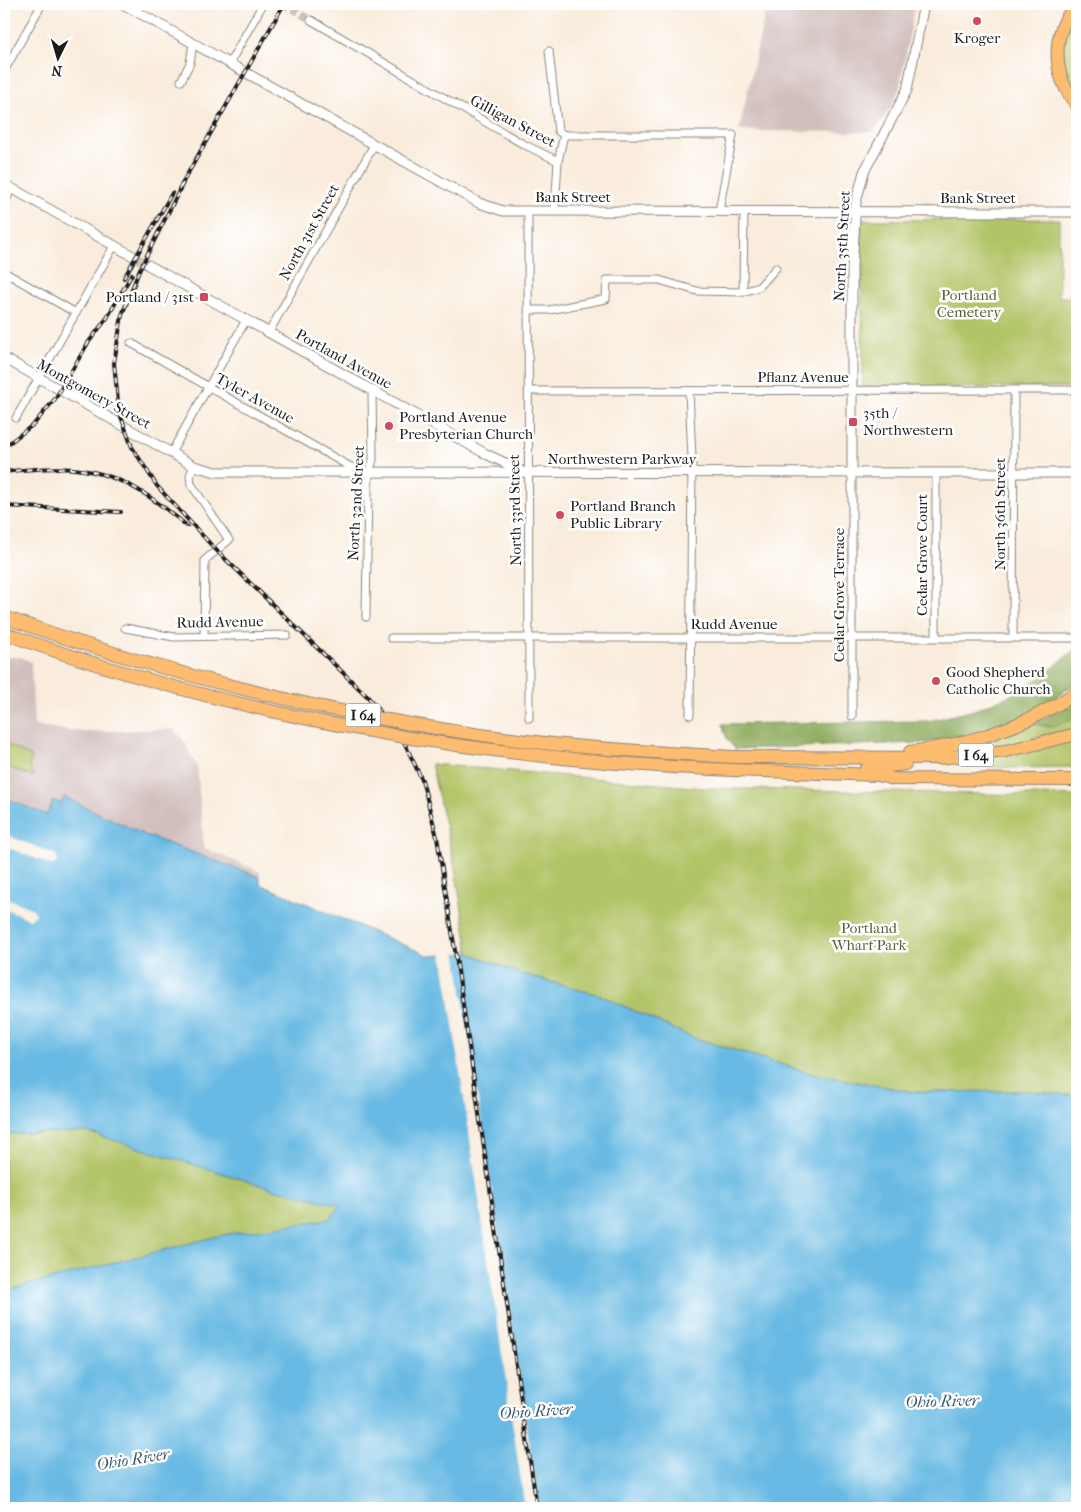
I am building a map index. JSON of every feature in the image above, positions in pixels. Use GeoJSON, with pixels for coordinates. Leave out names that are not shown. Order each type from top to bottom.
{"type":"FeatureCollection","features":[{"type":"Feature","properties":{"kind":"highway"},"geometry":{"type":"LineString","coordinates":[[1077,4],[1061,31],[1057,56],[1064,85],[1077,105]]}},
{"type":"Feature","properties":{"kind":"highway","name":"I 64"},"geometry":{"type":"LineString","coordinates":[[4,617],[95,648],[191,676],[373,717],[545,743],[732,757],[923,759],[977,755],[1077,736]]}},
{"type":"Feature","properties":{"kind":"highway","name":"I 64"},"geometry":{"type":"LineString","coordinates":[[4,633],[104,668],[198,694],[310,720],[454,746],[624,765],[878,775],[901,779],[1077,780]]}},
{"type":"Feature","properties":{"kind":"highway"},"geometry":{"type":"LineString","coordinates":[[874,757],[945,747],[986,737],[1037,716],[1077,692]]}},
{"type":"Feature","properties":{"kind":"highway"},"geometry":{"type":"LineString","coordinates":[[821,773],[1007,754],[1077,736]]}},
{"type":"Feature","properties":{"kind":"highway"},"geometry":{"type":"LineString","coordinates":[[878,775],[894,771],[1077,772]]}},
{"type":"Feature","properties":{"kind":"street"},"geometry":{"type":"LineString","coordinates":[[4,71],[6,62],[42,4]]}},
{"type":"Feature","properties":{"kind":"street","name":"Bank Street"},"geometry":{"type":"LineString","coordinates":[[123,4],[479,204],[503,211],[1077,212]]}},
{"type":"Feature","properties":{"kind":"street"},"geometry":{"type":"LineString","coordinates":[[229,64],[263,4]]}},
{"type":"Feature","properties":{"kind":"street","name":"North 35th Street"},"geometry":{"type":"LineString","coordinates":[[852,473],[852,268],[855,212],[864,172],[907,90],[924,4]]}},
{"type":"Feature","properties":{"kind":"street","name":"Gilligan Street"},"geometry":{"type":"LineString","coordinates":[[311,20],[523,144],[558,161],[564,135],[733,135],[719,211]]}},
{"type":"Feature","properties":{"kind":"street"},"geometry":{"type":"LineString","coordinates":[[181,80],[190,64],[193,43]]}},
{"type":"Feature","properties":{"kind":"street"},"geometry":{"type":"LineString","coordinates":[[549,51],[558,131],[564,135]]}},
{"type":"Feature","properties":{"kind":"street","name":"North 31st Street"},"geometry":{"type":"LineString","coordinates":[[268,332],[374,145]]}},
{"type":"Feature","properties":{"kind":"street"},"geometry":{"type":"LineString","coordinates":[[555,211],[558,161]]}},
{"type":"Feature","properties":{"kind":"street"},"geometry":{"type":"LineString","coordinates":[[4,184],[133,256]]}},
{"type":"Feature","properties":{"kind":"street"},"geometry":{"type":"LineString","coordinates":[[4,204],[12,188]]}},
{"type":"Feature","properties":{"kind":"street","name":"North 33rd Street"},"geometry":{"type":"LineString","coordinates":[[528,211],[530,310],[528,473],[530,490],[530,718]]}},
{"type":"Feature","properties":{"kind":"street"},"geometry":{"type":"LineString","coordinates":[[743,292],[744,211]]}},
{"type":"Feature","properties":{"kind":"street"},"geometry":{"type":"LineString","coordinates":[[16,418],[114,246]]}},
{"type":"Feature","properties":{"kind":"street","name":"Portland Avenue"},"geometry":{"type":"LineString","coordinates":[[148,265],[502,463],[528,473]]}},
{"type":"Feature","properties":{"kind":"street"},"geometry":{"type":"LineString","coordinates":[[530,310],[559,309],[606,300],[607,280],[659,280],[697,291],[743,292],[756,290],[776,268]]}},
{"type":"Feature","properties":{"kind":"street"},"geometry":{"type":"LineString","coordinates":[[4,272],[76,312]]}},
{"type":"Feature","properties":{"kind":"street"},"geometry":{"type":"LineString","coordinates":[[171,453],[246,320]]}},
{"type":"Feature","properties":{"kind":"street","name":"Tyler Avenue"},"geometry":{"type":"LineString","coordinates":[[131,343],[349,466],[369,473]]}},
{"type":"Feature","properties":{"kind":"street","name":"Montgomery Street"},"geometry":{"type":"LineString","coordinates":[[4,358],[171,453]]}},
{"type":"Feature","properties":{"kind":"street","name":"Pflanz Avenue"},"geometry":{"type":"LineString","coordinates":[[529,390],[1077,390]]}},
{"type":"Feature","properties":{"kind":"street"},"geometry":{"type":"LineString","coordinates":[[689,390],[692,473],[690,716]]}},
{"type":"Feature","properties":{"kind":"street","name":"North 36th Street"},"geometry":{"type":"LineString","coordinates":[[1013,638],[1014,390]]}},
{"type":"Feature","properties":{"kind":"street","name":"North 32nd Street"},"geometry":{"type":"LineString","coordinates":[[366,617],[369,473],[373,460],[372,391]]}},
{"type":"Feature","properties":{"kind":"street","name":"Northwestern Parkway"},"geometry":{"type":"LineString","coordinates":[[171,453],[194,466],[233,473],[1077,473]]}},
{"type":"Feature","properties":{"kind":"street"},"geometry":{"type":"LineString","coordinates":[[194,466],[190,475],[191,484],[229,540],[205,560],[204,636]]}},
{"type":"Feature","properties":{"kind":"street","name":"Cedar Grove Terrace"},"geometry":{"type":"LineString","coordinates":[[852,473],[852,716]]}},
{"type":"Feature","properties":{"kind":"street","name":"Cedar Grove Court"},"geometry":{"type":"LineString","coordinates":[[936,473],[936,638]]}},
{"type":"Feature","properties":{"kind":"street","name":"Rudd Avenue"},"geometry":{"type":"LineString","coordinates":[[125,628],[174,638],[287,634]]}},
{"type":"Feature","properties":{"kind":"street","name":"Rudd Avenue"},"geometry":{"type":"LineString","coordinates":[[391,638],[1077,638]]}},
{"type":"Feature","properties":{"kind":"shaded area"},"geometry":{"type":"Polygon","coordinates":[[[767,4],[915,4],[899,90],[891,107],[873,132],[739,131],[767,4]]]}},
{"type":"Feature","properties":{"kind":"shaded area"},"geometry":{"type":"Polygon","coordinates":[[[4,657],[21,657],[31,662],[34,726],[84,732],[173,729],[184,741],[197,767],[204,848],[260,872],[260,877],[145,835],[64,797],[61,820],[4,798],[4,657]]]}},
{"type":"Feature","properties":{"kind":"green space"},"geometry":{"type":"Polygon","coordinates":[[[1077,12],[1077,97],[1067,74],[1064,45],[1077,12]]]}},
{"type":"Feature","properties":{"kind":"green space","name":"Portland Cemetery"},"geometry":{"type":"Polygon","coordinates":[[[1059,219],[1059,297],[1077,297],[1077,387],[863,388],[861,220],[1059,219]]]}},
{"type":"Feature","properties":{"kind":"green space"},"geometry":{"type":"Polygon","coordinates":[[[1077,647],[1077,682],[1039,711],[981,735],[920,743],[735,749],[727,739],[722,724],[929,721],[971,711],[1014,694],[1053,668],[1077,647]]]}},
{"type":"Feature","properties":{"kind":"green space"},"geometry":{"type":"Polygon","coordinates":[[[1077,699],[1077,718],[1052,727],[1034,724],[1077,699]]]}},
{"type":"Feature","properties":{"kind":"green space"},"geometry":{"type":"Polygon","coordinates":[[[1077,718],[1077,728],[1013,744],[954,750],[1006,736],[1034,724],[1052,727],[1077,718]]]}},
{"type":"Feature","properties":{"kind":"green space"},"geometry":{"type":"Polygon","coordinates":[[[1077,739],[1077,767],[1009,768],[962,765],[962,761],[1077,739]]]}},
{"type":"Feature","properties":{"kind":"green space"},"geometry":{"type":"Polygon","coordinates":[[[4,743],[32,757],[29,766],[34,774],[33,777],[4,765],[4,743]]]}},
{"type":"Feature","properties":{"kind":"green space","name":"Portland Wharf Park"},"geometry":{"type":"Polygon","coordinates":[[[431,764],[704,788],[1077,796],[1077,1096],[1027,1091],[913,1092],[813,1074],[691,1037],[602,996],[518,973],[469,953],[455,868],[431,764]]]}},
{"type":"Feature","properties":{"kind":"green space"},"geometry":{"type":"Polygon","coordinates":[[[4,1115],[87,1132],[364,1210],[4,1313],[4,1115]]]}},
{"type":"Feature","properties":{"kind":"water","name":"Ohio River"},"geometry":{"type":"Polygon","coordinates":[[[64,797],[145,835],[260,877],[260,884],[430,956],[469,953],[518,973],[602,996],[691,1037],[813,1074],[913,1092],[1027,1091],[1077,1096],[1077,1508],[4,1508],[4,1291],[222,1235],[330,1219],[340,1205],[273,1189],[87,1132],[4,1134],[4,798],[47,815],[53,801],[61,803],[64,797]]]}},
{"type":"Feature","properties":{"kind":"pier"},"geometry":{"type":"Polygon","coordinates":[[[4,834],[56,855],[58,862],[52,865],[4,846],[4,834]]]}},
{"type":"Feature","properties":{"kind":"pier"},"geometry":{"type":"Polygon","coordinates":[[[4,897],[33,909],[36,915],[30,919],[4,908],[4,897]]]}},
{"type":"Feature","properties":{"kind":"pier"},"geometry":{"type":"Polygon","coordinates":[[[442,951],[456,951],[539,1508],[525,1508],[442,951]]]}},
{"type":"Feature","properties":{"kind":"tunnel"},"geometry":{"type":"LineString","coordinates":[[283,4],[311,20]]}},
{"type":"Feature","properties":{"kind":"tunnel"},"geometry":{"type":"LineString","coordinates":[[133,256],[148,265]]}},
{"type":"Feature","properties":{"kind":"railway"},"geometry":{"type":"LineString","coordinates":[[179,189],[284,4]]}},
{"type":"Feature","properties":{"kind":"railway"},"geometry":{"type":"LineString","coordinates":[[183,183],[139,271],[122,315],[114,363],[119,411],[132,447],[157,486],[214,548],[368,697],[405,744],[422,780],[437,837],[456,957],[537,1508]]}},
{"type":"Feature","properties":{"kind":"railway"},"geometry":{"type":"LineString","coordinates":[[124,278],[172,193]]}},
{"type":"Feature","properties":{"kind":"railway"},"geometry":{"type":"LineString","coordinates":[[4,447],[34,424],[55,399],[88,343],[107,318],[132,274]]}},
{"type":"Feature","properties":{"kind":"railway"},"geometry":{"type":"LineString","coordinates":[[4,472],[59,468],[102,474],[142,493],[164,507],[187,526]]}},
{"type":"Feature","properties":{"kind":"railway"},"geometry":{"type":"LineString","coordinates":[[4,506],[121,512]]}},
{"type":"Feature","properties":{"kind":"place","name":"Kroger"},"geometry":{"type":"Point","coordinates":[977,21]}},
{"type":"Feature","properties":{"kind":"place","name":"Portland / 31st"},"geometry":{"type":"Point","coordinates":[204,297]}},
{"type":"Feature","properties":{"kind":"place","name":"35th / Northwestern"},"geometry":{"type":"Point","coordinates":[853,422]}},
{"type":"Feature","properties":{"kind":"place","name":"Portland Avenue Presbyterian Church"},"geometry":{"type":"Point","coordinates":[389,426]}},
{"type":"Feature","properties":{"kind":"place","name":"Portland Branch Public Library"},"geometry":{"type":"Point","coordinates":[560,515]}},
{"type":"Feature","properties":{"kind":"place","name":"Good Shepherd Catholic Church"},"geometry":{"type":"Point","coordinates":[936,681]}}]}
